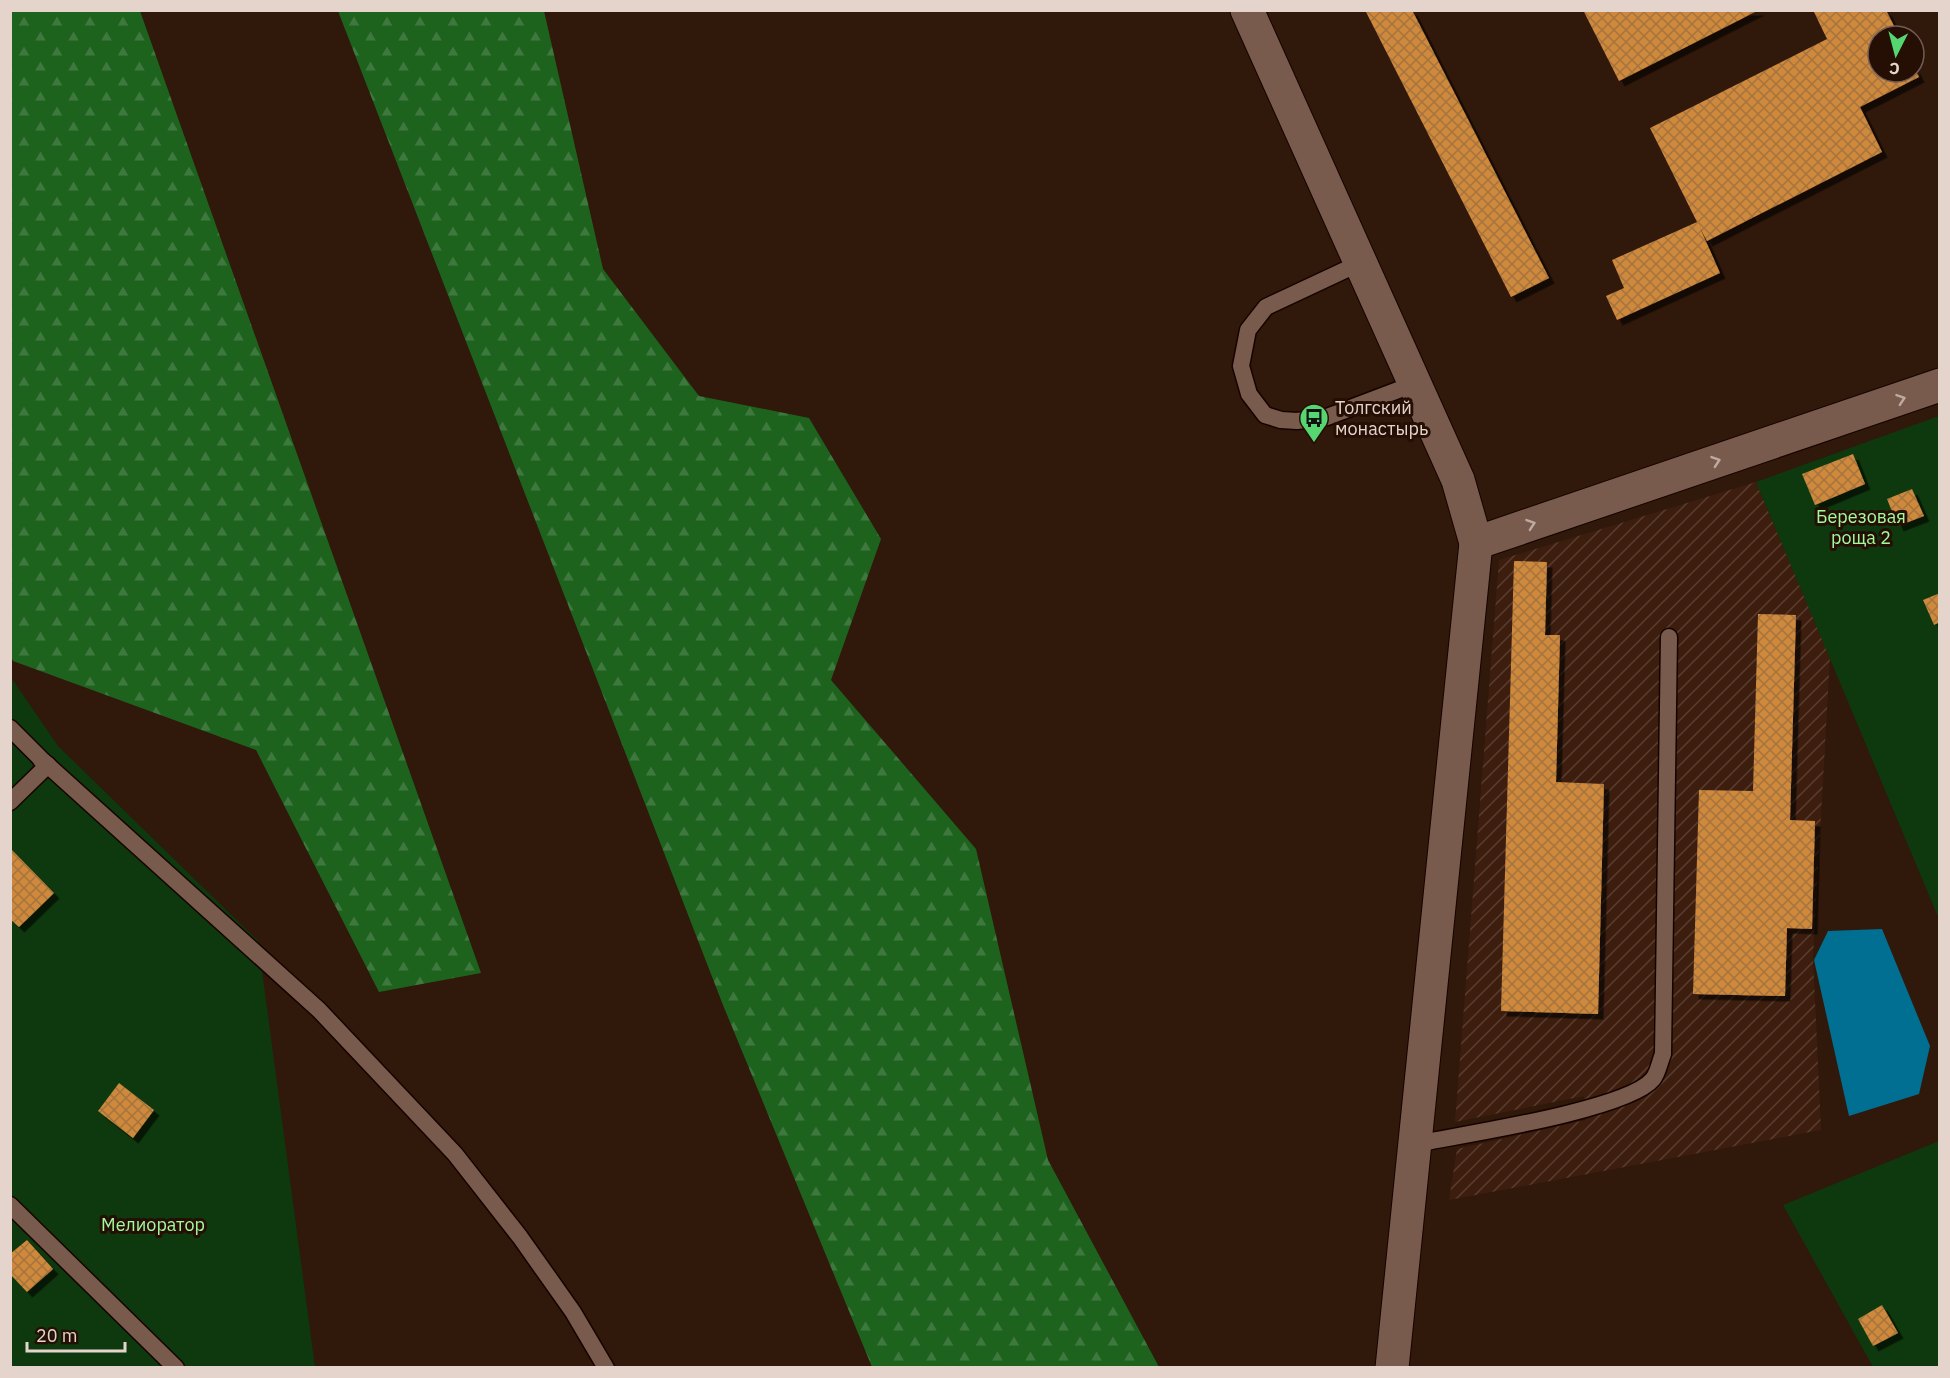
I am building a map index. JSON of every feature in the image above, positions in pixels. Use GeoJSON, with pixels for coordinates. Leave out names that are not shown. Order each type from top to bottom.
{"type":"FeatureCollection","features":[{"type":"Feature","properties":{"kind":"street"},"geometry":{"type":"LineString","coordinates":[[1247,10],[1458,480],[1476,543],[1392,1368]]}},
{"type":"Feature","properties":{"kind":"street"},"geometry":{"type":"LineString","coordinates":[[1476,543],[1940,385]]}},
{"type":"Feature","properties":{"kind":"lane"},"geometry":{"type":"LineString","coordinates":[[1360,263],[1266,307],[1248,330],[1240,366],[1249,394],[1265,415],[1281,420],[1297,421],[1327,417],[1414,384]]}},
{"type":"Feature","properties":{"kind":"lane"},"geometry":{"type":"LineString","coordinates":[[1415,1144],[1585,1110],[1636,1092],[1654,1079],[1663,1053],[1669,637]]}},
{"type":"Feature","properties":{"kind":"lane"},"geometry":{"type":"LineString","coordinates":[[10,728],[319,1010],[455,1154],[520,1237],[573,1312],[606,1368]]}},
{"type":"Feature","properties":{"kind":"lane"},"geometry":{"type":"LineString","coordinates":[[10,738],[48,765]]}},
{"type":"Feature","properties":{"kind":"lane"},"geometry":{"type":"LineString","coordinates":[[10,802],[48,765]]}},
{"type":"Feature","properties":{"kind":"lane"},"geometry":{"type":"LineString","coordinates":[[10,1205],[176,1368]]}},
{"type":"Feature","properties":{"kind":"shaded area"},"geometry":{"type":"Polygon","coordinates":[[[1756,482],[1830,657],[1813,957],[1821,1130],[1449,1200],[1457,1149],[1586,1120],[1584,1096],[1455,1122],[1499,560],[1756,482]]]}},
{"type":"Feature","properties":{"kind":"green space"},"geometry":{"type":"Polygon","coordinates":[[[11,10],[140,11],[481,973],[379,992],[256,750],[13,661],[11,657],[11,10]]]}},
{"type":"Feature","properties":{"kind":"green space"},"geometry":{"type":"Polygon","coordinates":[[[338,11],[544,11],[603,269],[699,396],[809,418],[881,539],[831,680],[976,849],[1048,1160],[1159,1367],[872,1367],[723,1005],[338,11]]]}},
{"type":"Feature","properties":{"kind":"green space","name":"Березовая роща 2"},"geometry":{"type":"Polygon","coordinates":[[[1939,416],[1939,919],[1756,482],[1939,416]]]}},
{"type":"Feature","properties":{"kind":"green space","name":"Мелиоратор"},"geometry":{"type":"Polygon","coordinates":[[[10,676],[58,746],[258,941],[315,1367],[11,1367],[10,676]]]}},
{"type":"Feature","properties":{"kind":"green space"},"geometry":{"type":"Polygon","coordinates":[[[1939,1141],[1939,1367],[1873,1367],[1783,1205],[1939,1141]]]}},
{"type":"Feature","properties":{"kind":"water"},"geometry":{"type":"Polygon","coordinates":[[[1882,929],[1930,1046],[1919,1094],[1849,1116],[1814,960],[1828,931],[1882,929]]]}},
{"type":"Feature","properties":{"kind":"building"},"geometry":{"type":"Polygon","coordinates":[[[1365,10],[1412,10],[1549,278],[1511,297],[1365,10]]]}},
{"type":"Feature","properties":{"kind":"building"},"geometry":{"type":"Polygon","coordinates":[[[1583,10],[1759,10],[1619,81],[1583,10]]]}},
{"type":"Feature","properties":{"kind":"building"},"geometry":{"type":"Polygon","coordinates":[[[1813,10],[1886,10],[1893,24],[1866,24],[1866,84],[1905,84],[1860,107],[1882,152],[1707,241],[1700,228],[1720,273],[1617,320],[1606,296],[1624,288],[1612,260],[1697,222],[1650,128],[1827,39],[1813,10]]]}},
{"type":"Feature","properties":{"kind":"building"},"geometry":{"type":"Polygon","coordinates":[[[1853,454],[1865,484],[1815,505],[1802,474],[1853,454]]]}},
{"type":"Feature","properties":{"kind":"building"},"geometry":{"type":"Polygon","coordinates":[[[1912,489],[1924,516],[1898,526],[1887,499],[1912,489]]]}},
{"type":"Feature","properties":{"kind":"building"},"geometry":{"type":"Polygon","coordinates":[[[1514,561],[1547,562],[1545,635],[1560,635],[1556,782],[1604,784],[1598,1014],[1501,1011],[1514,561]]]}},
{"type":"Feature","properties":{"kind":"building"},"geometry":{"type":"Polygon","coordinates":[[[1940,593],[1940,622],[1934,625],[1923,600],[1940,593]]]}},
{"type":"Feature","properties":{"kind":"building"},"geometry":{"type":"Polygon","coordinates":[[[1758,614],[1796,615],[1790,820],[1815,821],[1812,929],[1787,928],[1785,996],[1693,994],[1699,790],[1753,791],[1758,614]]]}},
{"type":"Feature","properties":{"kind":"building"},"geometry":{"type":"Polygon","coordinates":[[[10,848],[54,893],[19,927],[10,919],[10,848]]]}},
{"type":"Feature","properties":{"kind":"building"},"geometry":{"type":"Polygon","coordinates":[[[119,1083],[154,1110],[133,1138],[98,1111],[119,1083]]]}},
{"type":"Feature","properties":{"kind":"building"},"geometry":{"type":"Polygon","coordinates":[[[27,1240],[53,1269],[27,1292],[10,1274],[10,1254],[27,1240]]]}},
{"type":"Feature","properties":{"kind":"building"},"geometry":{"type":"Polygon","coordinates":[[[1882,1305],[1898,1333],[1873,1346],[1858,1319],[1882,1305]]]}},
{"type":"Feature","properties":{"kind":"place","name":"Толгский монастырь"},"geometry":{"type":"Point","coordinates":[1314,444]}}]}
